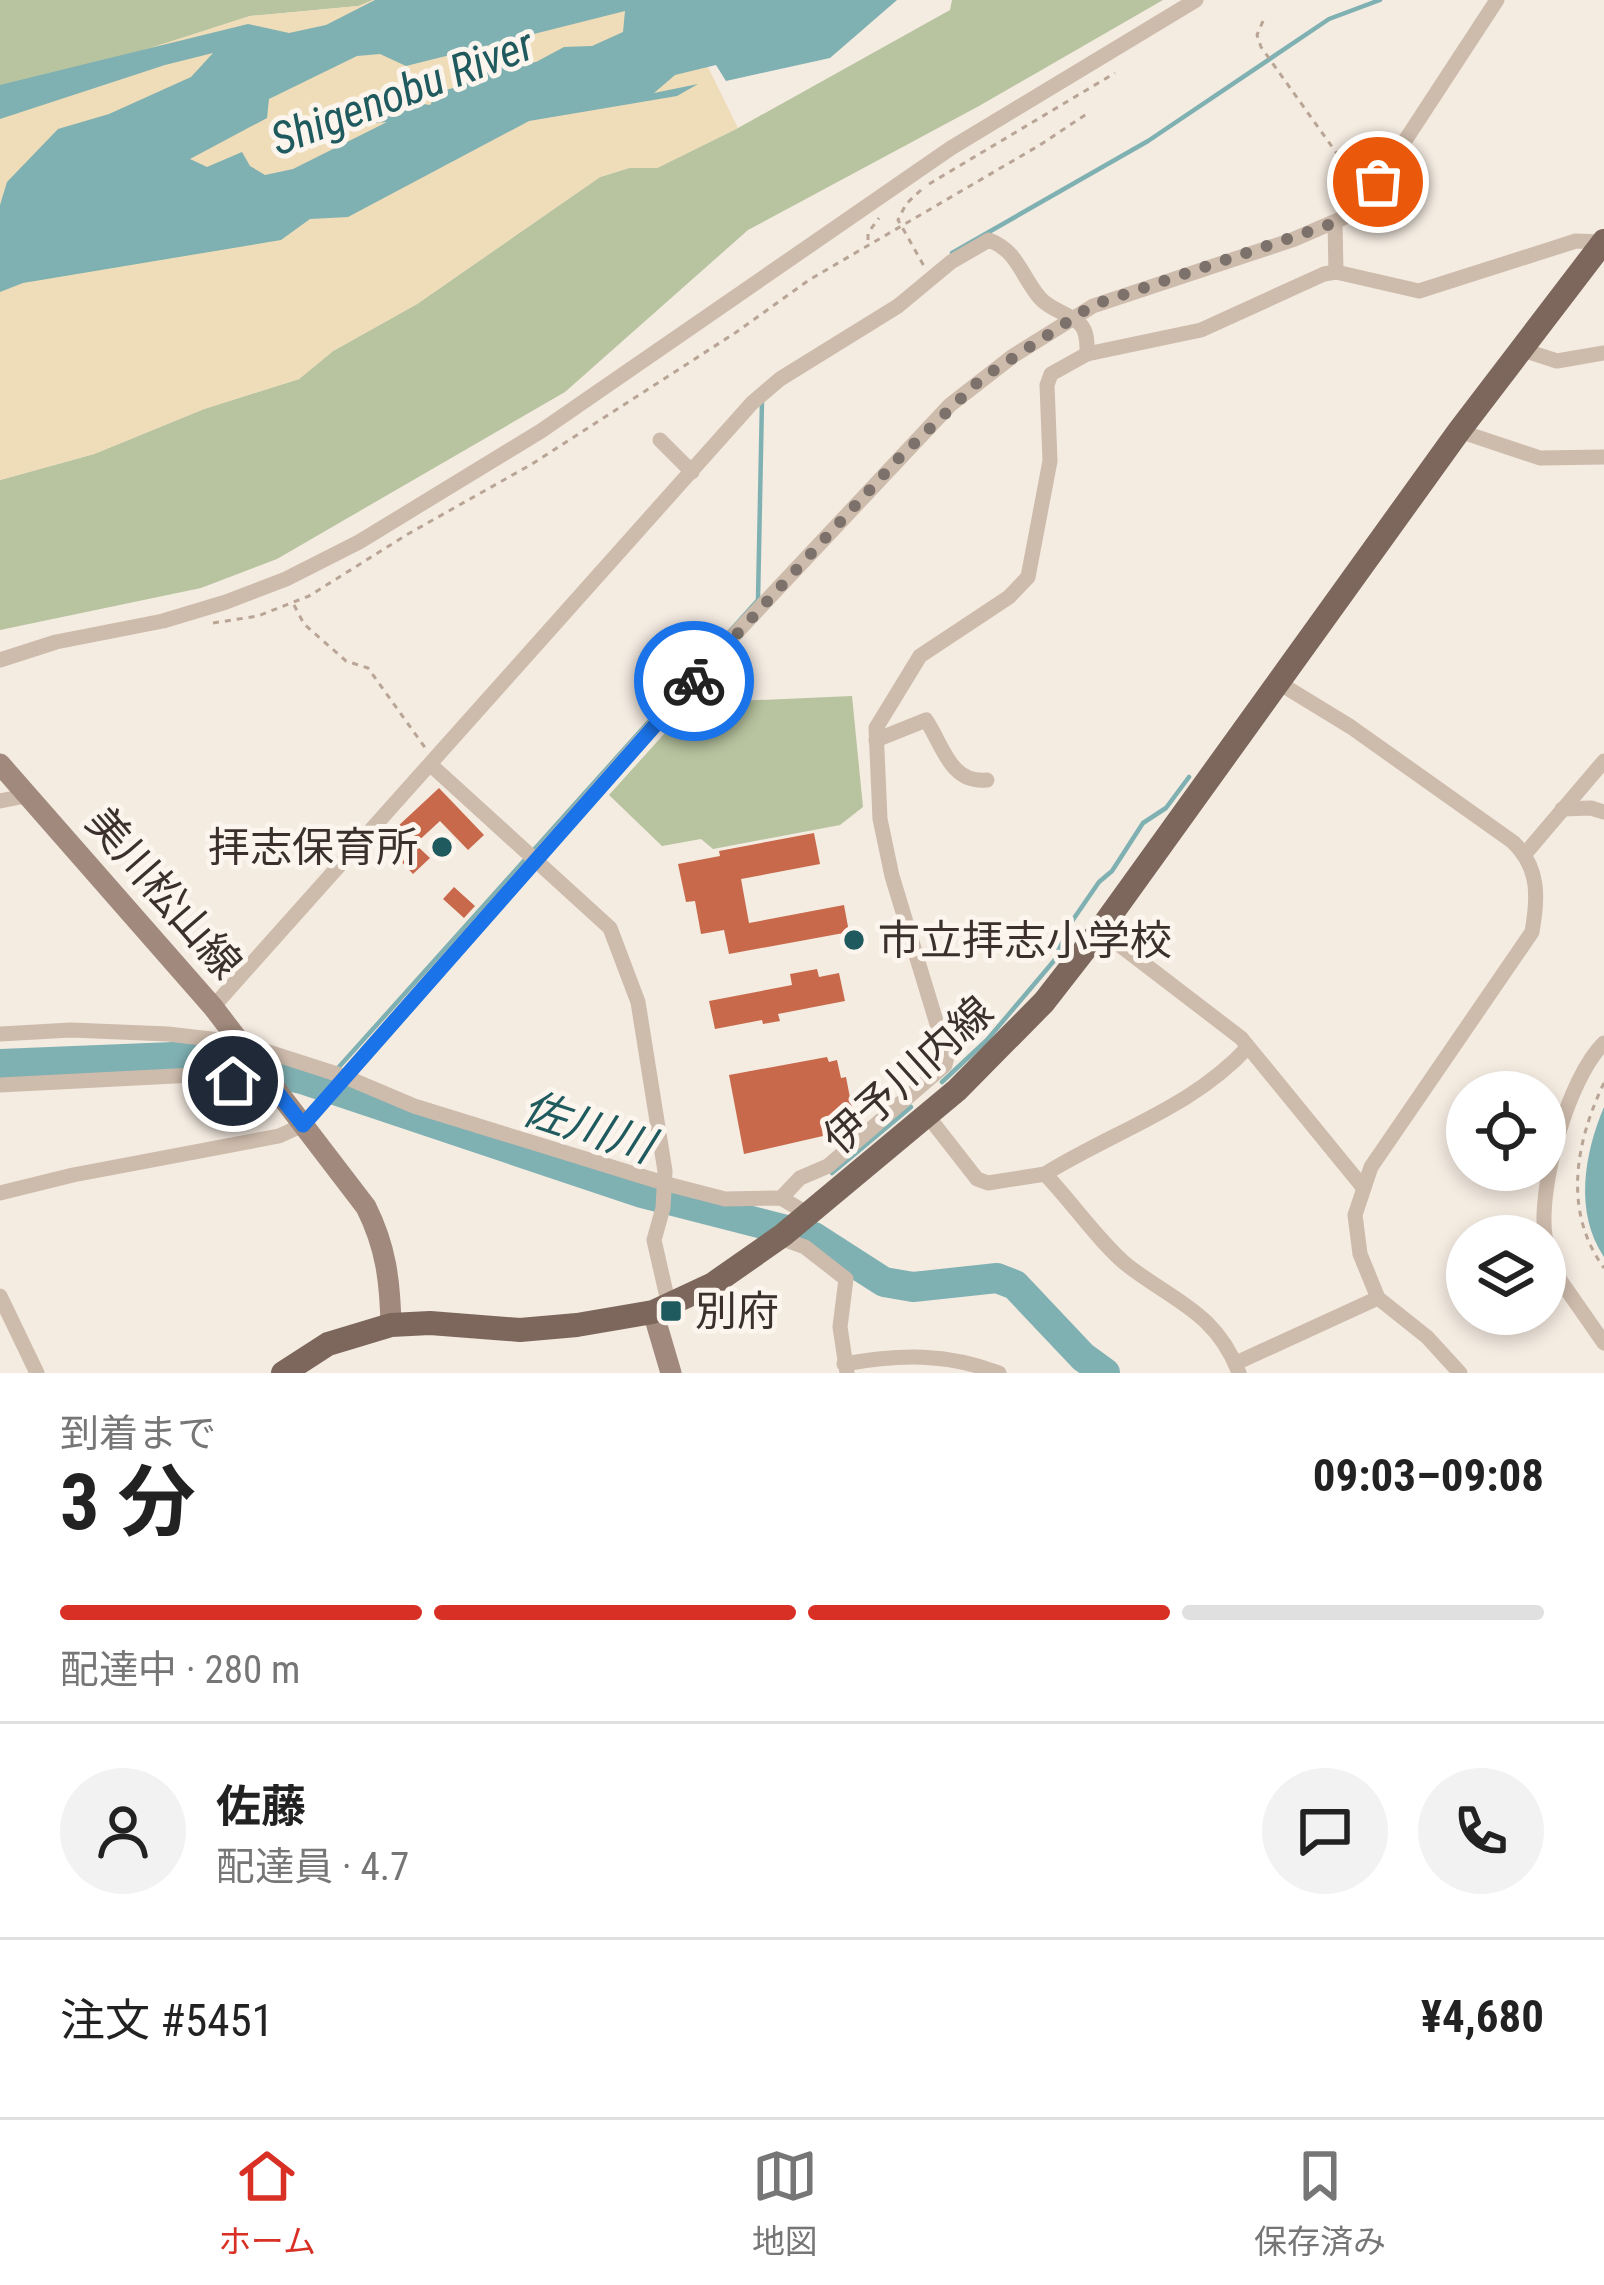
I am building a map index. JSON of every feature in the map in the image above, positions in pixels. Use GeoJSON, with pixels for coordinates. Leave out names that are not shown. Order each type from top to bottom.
{"type":"FeatureCollection","features":[{"type":"Feature","properties":{"kind":"main road","name":"伊予川内線"},"geometry":{"type":"LineString","coordinates":[[283,1373],[328,1344],[392,1325],[520,1330],[661,1309],[728,1275],[928,1115],[1012,1037],[1100,930],[1459,431],[1604,242]]}},
{"type":"Feature","properties":{"kind":"main road","name":"美川松山線"},"geometry":{"type":"LineString","coordinates":[[0,764],[213,1007],[366,1207],[383,1241],[392,1325]]}},
{"type":"Feature","properties":{"kind":"main road"},"geometry":{"type":"LineString","coordinates":[[661,1309],[671,1373]]}},
{"type":"Feature","properties":{"kind":"street"},"geometry":{"type":"LineString","coordinates":[[0,660],[226,602],[286,579],[358,542],[541,431],[951,148],[1196,0]]}},
{"type":"Feature","properties":{"kind":"street"},"geometry":{"type":"LineString","coordinates":[[0,1193],[279,1136],[303,1125],[721,649],[950,405],[1093,305],[1334,223],[1367,195],[1496,0]]}},
{"type":"Feature","properties":{"kind":"street"},"geometry":{"type":"LineString","coordinates":[[1334,223],[1336,272]]}},
{"type":"Feature","properties":{"kind":"street"},"geometry":{"type":"LineString","coordinates":[[213,1007],[766,390],[898,306],[989,240],[1012,252],[1037,296],[1085,332],[1087,354]]}},
{"type":"Feature","properties":{"kind":"street"},"geometry":{"type":"LineString","coordinates":[[0,1034],[71,1030],[168,1034],[240,1046],[666,1185],[725,1199],[781,1198],[800,1178],[829,1166],[945,1064],[947,1057],[892,876],[880,819],[876,728],[920,656],[1009,597],[1028,577],[1050,461],[1047,385],[1056,369],[1087,354],[1201,330],[1316,276],[1336,272],[1419,292],[1576,241],[1604,242]]}},
{"type":"Feature","properties":{"kind":"street"},"geometry":{"type":"LineString","coordinates":[[1520,349],[1557,361],[1604,353]]}},
{"type":"Feature","properties":{"kind":"street"},"geometry":{"type":"LineString","coordinates":[[1459,431],[1540,458],[1604,457]]}},
{"type":"Feature","properties":{"kind":"street"},"geometry":{"type":"LineString","coordinates":[[660,440],[692,472]]}},
{"type":"Feature","properties":{"kind":"street"},"geometry":{"type":"LineString","coordinates":[[1279,683],[1351,727],[1525,854],[1537,890],[1532,932],[1362,1186],[1356,1232],[1366,1276],[1378,1298],[1427,1337],[1460,1373]]}},
{"type":"Feature","properties":{"kind":"street"},"geometry":{"type":"LineString","coordinates":[[876,740],[926,720],[956,773],[969,780],[987,780]]}},
{"type":"Feature","properties":{"kind":"street"},"geometry":{"type":"LineString","coordinates":[[1525,854],[1604,761]]}},
{"type":"Feature","properties":{"kind":"street"},"geometry":{"type":"LineString","coordinates":[[434,764],[610,928],[616,939],[638,1002],[666,1185],[654,1240],[661,1309]]}},
{"type":"Feature","properties":{"kind":"street"},"geometry":{"type":"LineString","coordinates":[[0,801],[26,796]]}},
{"type":"Feature","properties":{"kind":"street"},"geometry":{"type":"LineString","coordinates":[[1562,809],[1604,812]]}},
{"type":"Feature","properties":{"kind":"street"},"geometry":{"type":"LineString","coordinates":[[1100,930],[1247,1046],[1362,1186]]}},
{"type":"Feature","properties":{"kind":"street"},"geometry":{"type":"LineString","coordinates":[[1546,1215],[1570,1096],[1583,1066],[1604,1043]]}},
{"type":"Feature","properties":{"kind":"street"},"geometry":{"type":"LineString","coordinates":[[928,1115],[977,1180],[988,1183],[1045,1174],[1187,1098],[1220,1075],[1247,1046]]}},
{"type":"Feature","properties":{"kind":"street"},"geometry":{"type":"LineString","coordinates":[[0,1085],[194,1075],[271,1085]]}},
{"type":"Feature","properties":{"kind":"street"},"geometry":{"type":"LineString","coordinates":[[1045,1174],[1126,1264],[1197,1311],[1224,1341],[1238,1368],[1378,1298]]}},
{"type":"Feature","properties":{"kind":"street"},"geometry":{"type":"LineString","coordinates":[[781,1198],[805,1247],[846,1280],[839,1327],[846,1369],[920,1355],[952,1358],[999,1373]]}},
{"type":"Feature","properties":{"kind":"street"},"geometry":{"type":"LineString","coordinates":[[1566,1289],[1604,1343]]}},
{"type":"Feature","properties":{"kind":"street"},"geometry":{"type":"LineString","coordinates":[[0,1296],[8,1327],[37,1373]]}},
{"type":"Feature","properties":{"kind":"path"},"geometry":{"type":"LineString","coordinates":[[1264,21],[1257,34],[1267,56],[1367,195]]}},
{"type":"Feature","properties":{"kind":"path"},"geometry":{"type":"LineString","coordinates":[[934,276],[901,228],[901,211],[924,187],[1114,73]]}},
{"type":"Feature","properties":{"kind":"path"},"geometry":{"type":"LineString","coordinates":[[202,624],[258,616],[293,603],[532,464],[809,280],[1088,113]]}},
{"type":"Feature","properties":{"kind":"path"},"geometry":{"type":"LineString","coordinates":[[293,603],[304,624],[346,661],[368,668],[434,764]]}},
{"type":"Feature","properties":{"kind":"path"},"geometry":{"type":"LineString","coordinates":[[1604,1084],[1586,1130],[1576,1197],[1585,1234],[1604,1268]]}},
{"type":"Feature","properties":{"kind":"green space"},"geometry":{"type":"Polygon","coordinates":[[[0,0],[373,0],[359,6],[250,16],[0,97],[0,0]]]}},
{"type":"Feature","properties":{"kind":"green space"},"geometry":{"type":"Polygon","coordinates":[[[952,0],[1163,0],[748,230],[565,392],[277,559],[201,588],[0,630],[0,480],[94,454],[204,409],[299,379],[333,351],[417,304],[600,177],[629,168],[657,168],[738,128],[950,10],[952,0]]]}},
{"type":"Feature","properties":{"kind":"green space"},"geometry":{"type":"Polygon","coordinates":[[[852,696],[863,807],[840,825],[713,849],[701,839],[662,846],[609,795],[692,703],[852,696]]]}},
{"type":"Feature","properties":{"kind":"sand"},"geometry":{"type":"Polygon","coordinates":[[[373,0],[675,0],[738,128],[657,168],[629,168],[600,177],[417,304],[333,351],[299,379],[204,409],[94,454],[0,480],[0,96],[250,16],[358,6],[373,0]]]}},
{"type":"Feature","properties":{"kind":"water"},"geometry":{"type":"Polygon","coordinates":[[[375,0],[897,0],[830,58],[726,81],[716,65],[675,75],[654,93],[698,84],[677,96],[529,121],[348,217],[310,219],[281,240],[23,283],[0,292],[0,205],[7,182],[58,129],[109,114],[191,77],[213,53],[0,119],[0,85],[248,24],[289,33],[326,25],[375,0]],[[625,11],[406,66],[380,54],[357,56],[269,99],[267,118],[190,159],[207,167],[242,152],[250,166],[265,175],[293,169],[387,122],[355,124],[338,138],[320,138],[359,113],[397,103],[430,105],[438,92],[478,74],[469,61],[489,66],[536,62],[564,47],[592,46],[623,32],[625,11]]]}},
{"type":"Feature","properties":{"kind":"water"},"geometry":{"type":"Polygon","coordinates":[[[1604,1107],[1604,1257],[1589,1222],[1585,1183],[1591,1144],[1604,1107]]]}},
{"type":"Feature","properties":{"kind":"building"},"geometry":{"type":"Polygon","coordinates":[[[439,788],[484,835],[468,850],[440,821],[415,844],[430,858],[413,874],[382,841],[439,788]]]}},
{"type":"Feature","properties":{"kind":"building"},"geometry":{"type":"Polygon","coordinates":[[[814,833],[820,864],[741,879],[749,923],[844,905],[849,932],[729,954],[724,930],[701,934],[695,901],[686,902],[678,864],[814,833]]]}},
{"type":"Feature","properties":{"kind":"building"},"geometry":{"type":"Polygon","coordinates":[[[454,887],[475,906],[464,918],[443,899],[454,887]]]}},
{"type":"Feature","properties":{"kind":"building"},"geometry":{"type":"Polygon","coordinates":[[[817,969],[819,977],[839,973],[845,1001],[778,1014],[780,1021],[715,1029],[709,1001],[792,985],[790,974],[817,969]]]}},
{"type":"Feature","properties":{"kind":"building"},"geometry":{"type":"Polygon","coordinates":[[[827,1057],[829,1062],[837,1060],[841,1078],[846,1077],[852,1108],[845,1110],[849,1130],[744,1154],[729,1075],[827,1057]]]}},
{"type":"Feature","properties":{"kind":"waterway"},"geometry":{"type":"LineString","coordinates":[[952,253],[1148,141],[1329,19],[1380,0]]}},
{"type":"Feature","properties":{"kind":"waterway"},"geometry":{"type":"LineString","coordinates":[[338,1068],[758,600],[762,400]]}},
{"type":"Feature","properties":{"kind":"waterway"},"geometry":{"type":"LineString","coordinates":[[942,1082],[987,1040],[1058,956],[1059,940],[1099,882],[1112,871],[1143,823],[1166,808],[1189,777]]}},
{"type":"Feature","properties":{"kind":"waterway","name":"佐川川"},"geometry":{"type":"LineString","coordinates":[[0,1064],[173,1057],[230,1063],[302,1079],[642,1193],[814,1237],[884,1282],[913,1287],[997,1278],[1015,1285],[1083,1357],[1105,1373]]}},
{"type":"Feature","properties":{"kind":"waterway","name":"佐川川"},"geometry":{"type":"LineString","coordinates":[[321,1085],[325,1080]]}},
{"type":"Feature","properties":{"kind":"waterway"},"geometry":{"type":"LineString","coordinates":[[832,1173],[911,1107]]}},
{"type":"Feature","properties":{"kind":"waterway"},"geometry":{"type":"LineString","coordinates":[[766,1223],[776,1215]]}},
{"type":"Feature","properties":{"kind":"way so far"},"geometry":{"type":"LineString","coordinates":[[694,681],[898,459],[981,379],[1093,305],[1334,223],[1378,182]]}},
{"type":"Feature","properties":{"kind":"place","name":"拝志保育所"},"geometry":{"type":"Point","coordinates":[442,847]}},
{"type":"Feature","properties":{"kind":"place","name":"市立拝志小学校"},"geometry":{"type":"Point","coordinates":[854,940]}},
{"type":"Feature","properties":{"kind":"place","name":"別府"},"geometry":{"type":"Point","coordinates":[671,1311]}},
{"type":"Feature","properties":{"kind":"route"},"geometry":{"type":"LineString","coordinates":[[233,1081],[273,1087],[303,1125],[694,681]]}},
{"type":"Feature","properties":{"kind":"water label","name":"Shigenobu River"},"geometry":{"type":"Point","coordinates":[402,92]}}]}
